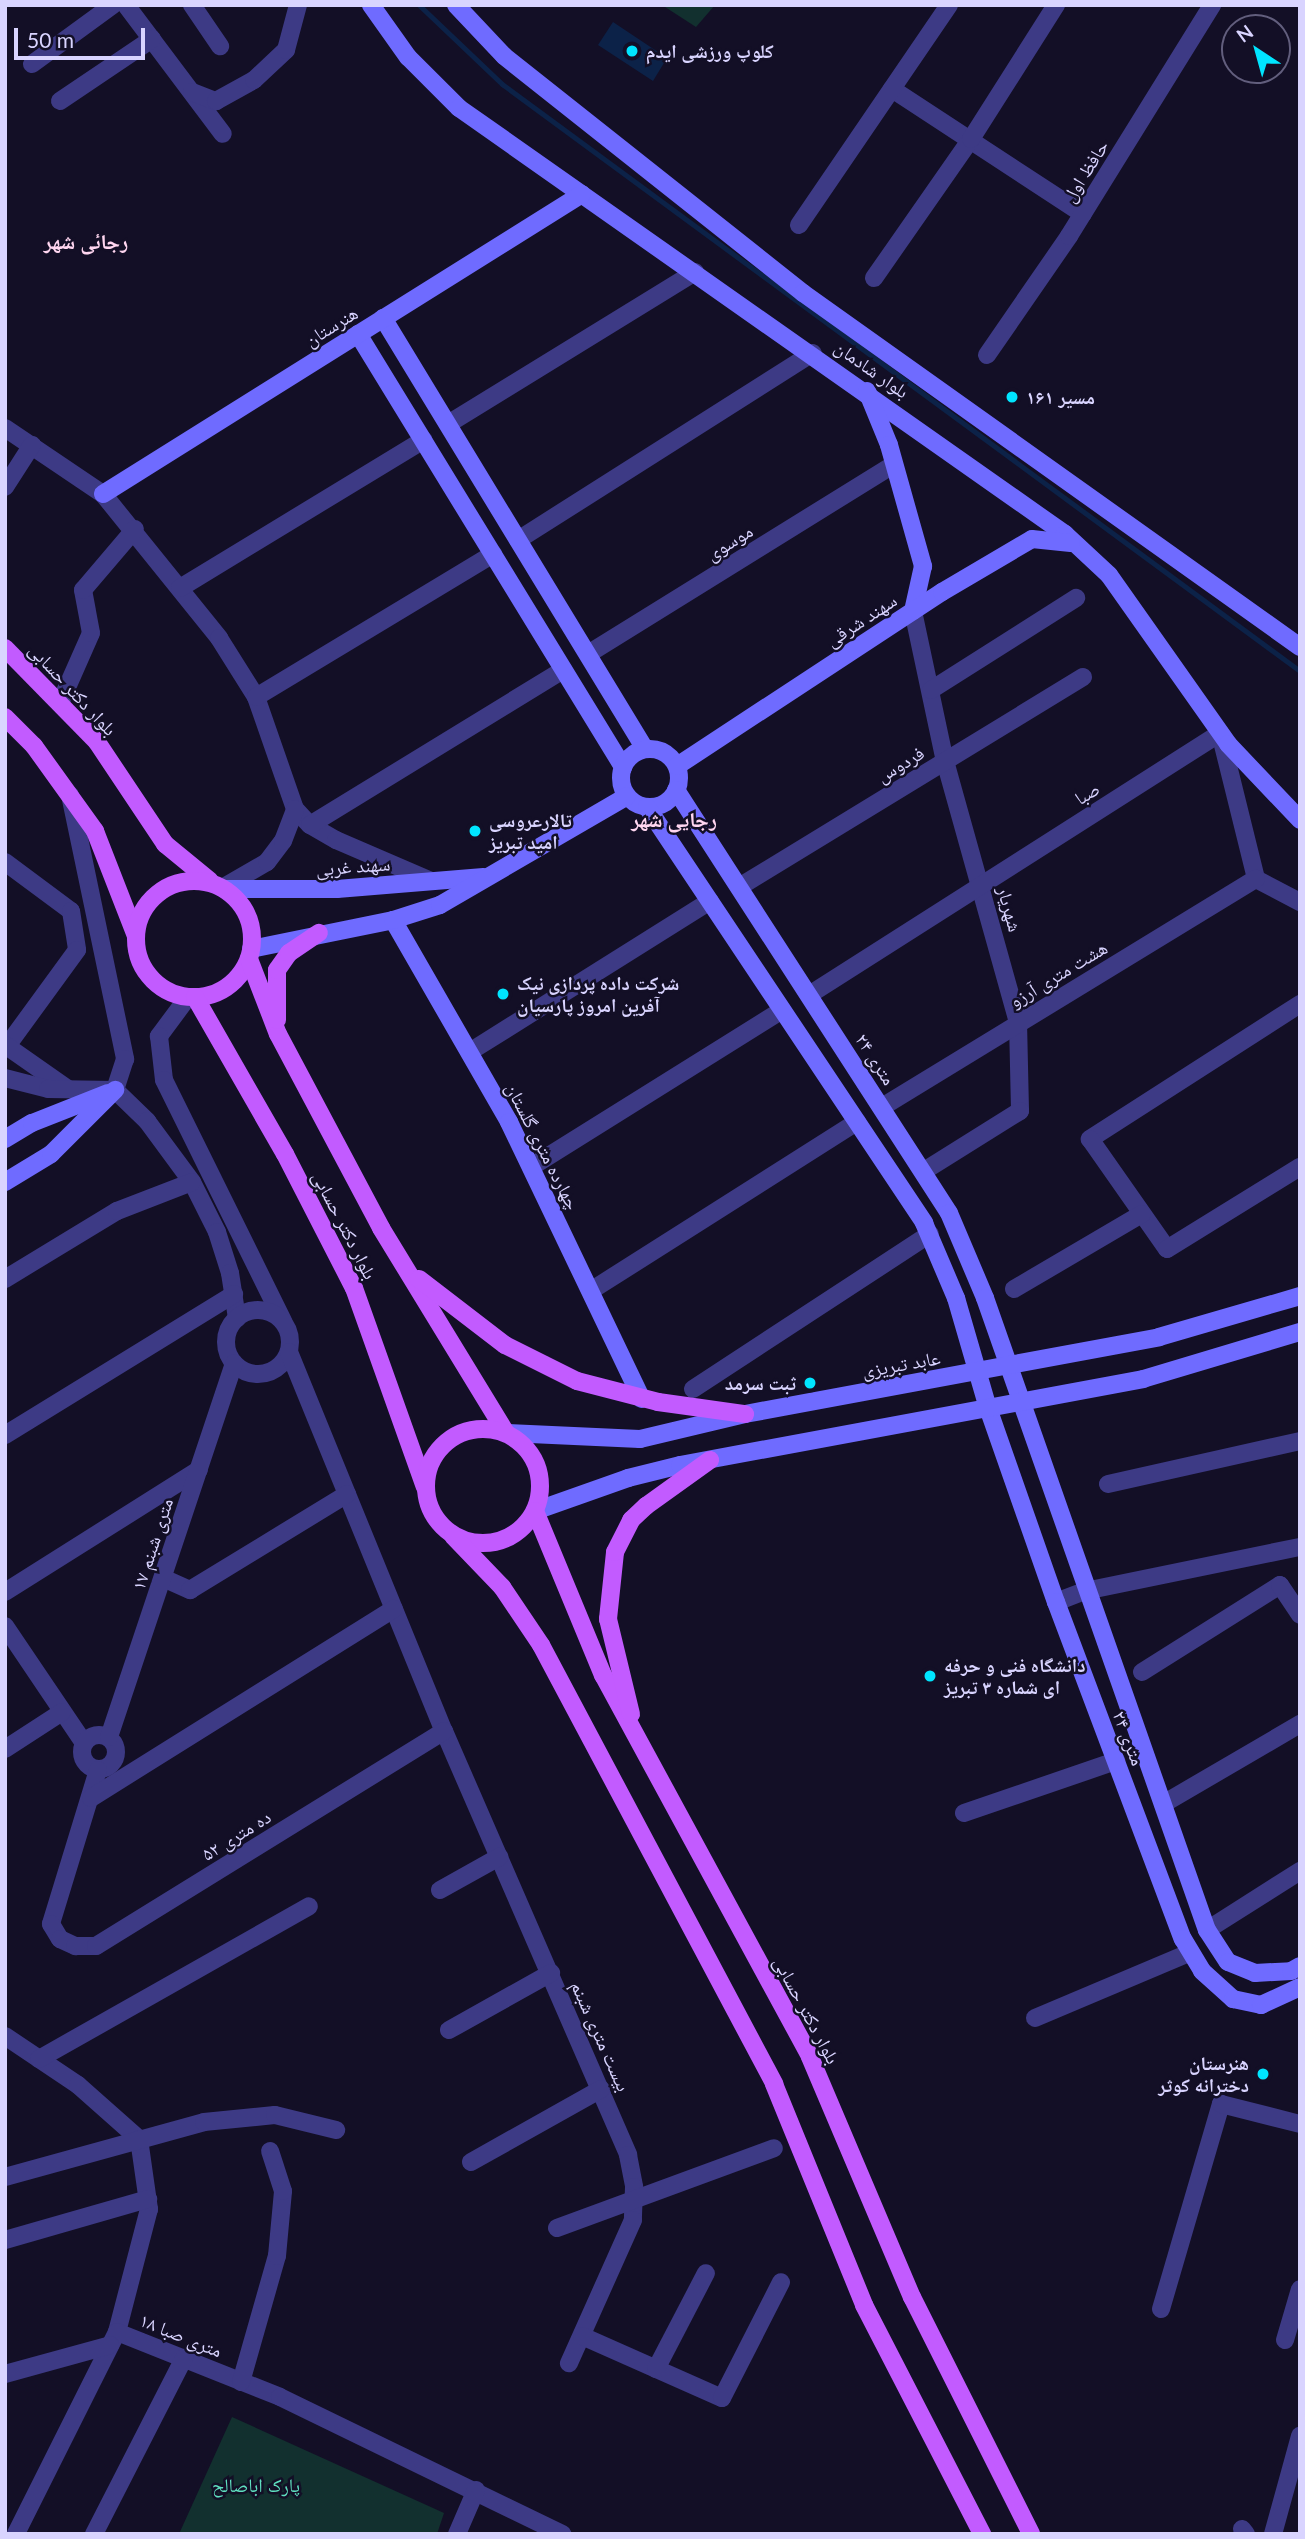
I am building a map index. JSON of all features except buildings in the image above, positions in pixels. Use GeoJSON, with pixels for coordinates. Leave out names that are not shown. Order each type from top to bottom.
{"type":"FeatureCollection","features":[{"type":"Feature","properties":{"kind":"main road","name":"بلوار شادمان"},"geometry":{"type":"LineString","coordinates":[[371,5],[408,57],[459,108],[867,391],[1076,545],[1109,575],[1220,733],[1300,820]]}},
{"type":"Feature","properties":{"kind":"main road","name":"بلوار شادمان"},"geometry":{"type":"LineString","coordinates":[[456,5],[504,56],[803,293],[1300,647]]}},
{"type":"Feature","properties":{"kind":"main road","name":"هنرستان"},"geometry":{"type":"LineString","coordinates":[[103,494],[582,194]]}},
{"type":"Feature","properties":{"kind":"main road"},"geometry":{"type":"LineString","coordinates":[[383,318],[645,749]]}},
{"type":"Feature","properties":{"kind":"main road"},"geometry":{"type":"LineString","coordinates":[[358,334],[623,767]]}},
{"type":"Feature","properties":{"kind":"main road"},"geometry":{"type":"LineString","coordinates":[[867,391],[893,465],[923,566],[913,611]]}},
{"type":"Feature","properties":{"kind":"main road","name":"سهند شرقی"},"geometry":{"type":"LineString","coordinates":[[677,766],[913,611],[1032,539],[1076,545]]}},
{"type":"Feature","properties":{"kind":"main road","name":"بلوار دکتر حسابی"},"geometry":{"type":"LineString","coordinates":[[5,648],[61,701],[97,742],[165,844],[185,865],[221,887]]}},
{"type":"Feature","properties":{"kind":"main road"},"geometry":{"type":"LineString","coordinates":[[5,717],[70,795],[111,863],[136,936],[138,953],[150,976],[171,992],[192,997],[228,986],[250,954],[247,915],[221,887],[198,881],[163,890],[149,902],[136,936]]}},
{"type":"Feature","properties":{"kind":"main road"},"geometry":{"type":"LineString","coordinates":[[647,807],[660,805],[676,790],[677,766],[665,753],[645,749],[634,754],[623,767],[621,782],[627,796],[647,807],[910,1201],[930,1234],[956,1298],[977,1372]]}},
{"type":"Feature","properties":{"kind":"main road","name":"۲۴ متری"},"geometry":{"type":"LineString","coordinates":[[676,790],[924,1171],[968,1253],[1010,1367],[1085,1591],[1207,1930],[1228,1962],[1255,1973],[1291,1971],[1300,1966]]}},
{"type":"Feature","properties":{"kind":"main road","name":"سهند غربی"},"geometry":{"type":"LineString","coordinates":[[250,954],[319,933],[393,920],[468,892],[484,877],[627,796]]}},
{"type":"Feature","properties":{"kind":"main road","name":"سهند غربی"},"geometry":{"type":"LineString","coordinates":[[221,887],[325,890],[484,877]]}},
{"type":"Feature","properties":{"kind":"main road","name":"چهارده متری گلستان"},"geometry":{"type":"LineString","coordinates":[[393,920],[471,1051],[592,1290],[642,1399]]}},
{"type":"Feature","properties":{"kind":"main road"},"geometry":{"type":"LineString","coordinates":[[278,1034],[277,970],[289,953],[319,933]]}},
{"type":"Feature","properties":{"kind":"main road","name":"بلوار دکتر حسابی"},"geometry":{"type":"LineString","coordinates":[[250,954],[278,1034],[408,1270],[506,1433]]}},
{"type":"Feature","properties":{"kind":"main road","name":"بلوار دکتر حسابی"},"geometry":{"type":"LineString","coordinates":[[192,997],[285,1154],[354,1288],[425,1488]]}},
{"type":"Feature","properties":{"kind":"main road"},"geometry":{"type":"LineString","coordinates":[[5,1139],[32,1123],[115,1090]]}},
{"type":"Feature","properties":{"kind":"main road"},"geometry":{"type":"LineString","coordinates":[[5,1182],[51,1154],[115,1090]]}},
{"type":"Feature","properties":{"kind":"main road"},"geometry":{"type":"LineString","coordinates":[[910,1201],[934,1187]]}},
{"type":"Feature","properties":{"kind":"main road"},"geometry":{"type":"LineString","coordinates":[[408,1270],[488,1334],[532,1361],[596,1388],[642,1399],[745,1414]]}},
{"type":"Feature","properties":{"kind":"main road","name":"عابد تبریزی"},"geometry":{"type":"LineString","coordinates":[[506,1433],[626,1440],[745,1414],[1010,1367],[1159,1337],[1300,1296]]}},
{"type":"Feature","properties":{"kind":"main road"},"geometry":{"type":"LineString","coordinates":[[535,1511],[628,1478],[710,1460],[1143,1379],[1300,1332]]}},
{"type":"Feature","properties":{"kind":"main road","name":"۲۴ متری"},"geometry":{"type":"LineString","coordinates":[[977,1372],[1056,1602],[1191,1952],[1202,1971],[1233,1999],[1261,2005],[1300,1987]]}},
{"type":"Feature","properties":{"kind":"main road"},"geometry":{"type":"LineString","coordinates":[[453,1536],[491,1544],[524,1527],[535,1511],[540,1494],[536,1466],[522,1443],[506,1433],[488,1429],[452,1438],[437,1451],[425,1488],[439,1524],[502,1587],[541,1646],[767,2071],[864,2305],[982,2534]]}},
{"type":"Feature","properties":{"kind":"main road"},"geometry":{"type":"LineString","coordinates":[[638,1741],[613,1648],[610,1569],[631,1521],[663,1491],[710,1460]]}},
{"type":"Feature","properties":{"kind":"main road","name":"بلوار دکتر حسابی"},"geometry":{"type":"LineString","coordinates":[[535,1511],[576,1619],[638,1741],[810,2057],[912,2297],[1031,2534]]}},
{"type":"Feature","properties":{"kind":"street"},"geometry":{"type":"LineString","coordinates":[[32,64],[113,5]]}},
{"type":"Feature","properties":{"kind":"street"},"geometry":{"type":"LineString","coordinates":[[126,5],[223,134]]}},
{"type":"Feature","properties":{"kind":"street"},"geometry":{"type":"LineString","coordinates":[[192,5],[220,46]]}},
{"type":"Feature","properties":{"kind":"street"},"geometry":{"type":"LineString","coordinates":[[192,92],[216,101],[254,80],[286,50],[298,5]]}},
{"type":"Feature","properties":{"kind":"street"},"geometry":{"type":"LineString","coordinates":[[799,225],[949,5]]}},
{"type":"Feature","properties":{"kind":"street"},"geometry":{"type":"LineString","coordinates":[[874,278],[971,139],[1056,5]]}},
{"type":"Feature","properties":{"kind":"street","name":"حافظ اول"},"geometry":{"type":"LineString","coordinates":[[987,355],[1083,214],[1212,5]]}},
{"type":"Feature","properties":{"kind":"street"},"geometry":{"type":"LineString","coordinates":[[60,102],[152,40]]}},
{"type":"Feature","properties":{"kind":"street"},"geometry":{"type":"LineString","coordinates":[[892,89],[1083,214]]}},
{"type":"Feature","properties":{"kind":"street"},"geometry":{"type":"LineString","coordinates":[[448,424],[695,272]]}},
{"type":"Feature","properties":{"kind":"street"},"geometry":{"type":"LineString","coordinates":[[518,540],[813,354]]}},
{"type":"Feature","properties":{"kind":"street"},"geometry":{"type":"LineString","coordinates":[[5,428],[103,494],[135,529],[180,587],[219,638],[256,697],[295,809],[310,825],[431,881]]}},
{"type":"Feature","properties":{"kind":"street"},"geometry":{"type":"LineString","coordinates":[[180,587],[423,440]]}},
{"type":"Feature","properties":{"kind":"street"},"geometry":{"type":"LineString","coordinates":[[5,487],[32,445]]}},
{"type":"Feature","properties":{"kind":"street","name":"موسوی"},"geometry":{"type":"LineString","coordinates":[[588,654],[893,465]]}},
{"type":"Feature","properties":{"kind":"street"},"geometry":{"type":"LineString","coordinates":[[61,701],[92,633],[83,590],[135,529]]}},
{"type":"Feature","properties":{"kind":"street"},"geometry":{"type":"LineString","coordinates":[[256,697],[493,554]]}},
{"type":"Feature","properties":{"kind":"street"},"geometry":{"type":"LineString","coordinates":[[931,690],[1076,598]]}},
{"type":"Feature","properties":{"kind":"street","name":"شهریار"},"geometry":{"type":"LineString","coordinates":[[913,611],[945,761],[982,885],[1018,1022],[1020,1111],[924,1171]]}},
{"type":"Feature","properties":{"kind":"street"},"geometry":{"type":"LineString","coordinates":[[310,825],[563,670]]}},
{"type":"Feature","properties":{"kind":"street","name":"فردوس"},"geometry":{"type":"LineString","coordinates":[[739,887],[1083,677]]}},
{"type":"Feature","properties":{"kind":"street"},"geometry":{"type":"LineString","coordinates":[[1220,733],[1256,879],[1300,902]]}},
{"type":"Feature","properties":{"kind":"street","name":"صبا"},"geometry":{"type":"LineString","coordinates":[[809,995],[1220,733]]}},
{"type":"Feature","properties":{"kind":"street"},"geometry":{"type":"LineString","coordinates":[[70,795],[125,1059],[115,1090]]}},
{"type":"Feature","properties":{"kind":"street"},"geometry":{"type":"LineString","coordinates":[[221,887],[267,862],[283,841],[295,809]]}},
{"type":"Feature","properties":{"kind":"street"},"geometry":{"type":"LineString","coordinates":[[5,862],[71,911],[77,950],[6,1045],[68,1089]]}},
{"type":"Feature","properties":{"kind":"street","name":"هشت متری آرزو"},"geometry":{"type":"LineString","coordinates":[[882,1107],[1256,879]]}},
{"type":"Feature","properties":{"kind":"street"},"geometry":{"type":"LineString","coordinates":[[471,1051],[710,901]]}},
{"type":"Feature","properties":{"kind":"street"},"geometry":{"type":"LineString","coordinates":[[5,1077],[34,1087],[115,1090],[147,1121],[192,1182],[217,1232],[234,1294],[237,1318],[226,1340],[234,1363],[243,1370],[264,1373],[283,1362],[289,1352],[290,1336],[164,1080],[159,1036],[192,997]]}},
{"type":"Feature","properties":{"kind":"street"},"geometry":{"type":"LineString","coordinates":[[1300,1004],[1090,1139],[1167,1249],[1300,1167]]}},
{"type":"Feature","properties":{"kind":"street"},"geometry":{"type":"LineString","coordinates":[[531,1167],[782,1010]]}},
{"type":"Feature","properties":{"kind":"street"},"geometry":{"type":"LineString","coordinates":[[592,1290],[857,1122]]}},
{"type":"Feature","properties":{"kind":"street"},"geometry":{"type":"LineString","coordinates":[[5,1279],[117,1211],[192,1182]]}},
{"type":"Feature","properties":{"kind":"street"},"geometry":{"type":"LineString","coordinates":[[1014,1289],[1142,1213]]}},
{"type":"Feature","properties":{"kind":"street"},"geometry":{"type":"LineString","coordinates":[[693,1389],[930,1234]]}},
{"type":"Feature","properties":{"kind":"street"},"geometry":{"type":"LineString","coordinates":[[5,1435],[234,1294]]}},
{"type":"Feature","properties":{"kind":"street"},"geometry":{"type":"LineString","coordinates":[[237,1318],[256,1310],[283,1321]]}},
{"type":"Feature","properties":{"kind":"street","name":"بیست متری شبنم"},"geometry":{"type":"LineString","coordinates":[[289,1352],[444,1731],[628,2155],[634,2200],[633,2220],[619,2258],[569,2363]]}},
{"type":"Feature","properties":{"kind":"street","name":"۱۷ متری شبنم"},"geometry":{"type":"LineString","coordinates":[[109,1737],[234,1363]]}},
{"type":"Feature","properties":{"kind":"street"},"geometry":{"type":"LineString","coordinates":[[1108,1484],[1300,1441]]}},
{"type":"Feature","properties":{"kind":"street"},"geometry":{"type":"LineString","coordinates":[[5,1592],[199,1471]]}},
{"type":"Feature","properties":{"kind":"street"},"geometry":{"type":"LineString","coordinates":[[163,1577],[191,1590],[347,1493]]}},
{"type":"Feature","properties":{"kind":"street"},"geometry":{"type":"LineString","coordinates":[[1056,1602],[1085,1591],[1300,1547]]}},
{"type":"Feature","properties":{"kind":"street"},"geometry":{"type":"LineString","coordinates":[[1142,1672],[1280,1585],[1300,1615]]}},
{"type":"Feature","properties":{"kind":"street"},"geometry":{"type":"LineString","coordinates":[[91,1798],[394,1609]]}},
{"type":"Feature","properties":{"kind":"street"},"geometry":{"type":"LineString","coordinates":[[5,1626],[84,1743],[84,1760],[98,1770]]}},
{"type":"Feature","properties":{"kind":"street"},"geometry":{"type":"LineString","coordinates":[[5,1749],[62,1712]]}},
{"type":"Feature","properties":{"kind":"street"},"geometry":{"type":"LineString","coordinates":[[1163,1804],[1300,1724]]}},
{"type":"Feature","properties":{"kind":"street","name":"ده متری ۵۲"},"geometry":{"type":"LineString","coordinates":[[91,1798],[51,1924],[60,1939],[75,1946],[96,1946],[444,1731]]}},
{"type":"Feature","properties":{"kind":"street"},"geometry":{"type":"LineString","coordinates":[[84,1743],[93,1736],[109,1737],[116,1746],[116,1758],[109,1767],[98,1770]]}},
{"type":"Feature","properties":{"kind":"street"},"geometry":{"type":"LineString","coordinates":[[964,1813],[1116,1761]]}},
{"type":"Feature","properties":{"kind":"street"},"geometry":{"type":"LineString","coordinates":[[91,1798],[98,1770]]}},
{"type":"Feature","properties":{"kind":"street"},"geometry":{"type":"LineString","coordinates":[[440,1890],[499,1857]]}},
{"type":"Feature","properties":{"kind":"street"},"geometry":{"type":"LineString","coordinates":[[1207,1930],[1300,1871]]}},
{"type":"Feature","properties":{"kind":"street"},"geometry":{"type":"LineString","coordinates":[[39,2059],[309,1906]]}},
{"type":"Feature","properties":{"kind":"street"},"geometry":{"type":"LineString","coordinates":[[1035,2018],[1191,1952]]}},
{"type":"Feature","properties":{"kind":"street"},"geometry":{"type":"LineString","coordinates":[[449,2030],[551,1973]]}},
{"type":"Feature","properties":{"kind":"street"},"geometry":{"type":"LineString","coordinates":[[5,2036],[39,2059],[139,2138]]}},
{"type":"Feature","properties":{"kind":"street"},"geometry":{"type":"LineString","coordinates":[[471,2162],[601,2089]]}},
{"type":"Feature","properties":{"kind":"street"},"geometry":{"type":"LineString","coordinates":[[1161,2309],[1221,2105],[1300,2124]]}},
{"type":"Feature","properties":{"kind":"street"},"geometry":{"type":"LineString","coordinates":[[5,2177],[204,2122],[275,2115],[336,2130]]}},
{"type":"Feature","properties":{"kind":"street","name":"متری صبا ۱۸"},"geometry":{"type":"LineString","coordinates":[[139,2138],[148,2199],[133,2282],[113,2338],[184,2358],[241,2382],[476,2490],[562,2534]]}},
{"type":"Feature","properties":{"kind":"street"},"geometry":{"type":"LineString","coordinates":[[557,2228],[774,2148]]}},
{"type":"Feature","properties":{"kind":"street"},"geometry":{"type":"LineString","coordinates":[[241,2382],[277,2256],[283,2190],[270,2151]]}},
{"type":"Feature","properties":{"kind":"street"},"geometry":{"type":"LineString","coordinates":[[5,2240],[148,2199]]}},
{"type":"Feature","properties":{"kind":"street"},"geometry":{"type":"LineString","coordinates":[[656,2369],[706,2273]]}},
{"type":"Feature","properties":{"kind":"street"},"geometry":{"type":"LineString","coordinates":[[582,2336],[722,2398],[781,2282]]}},
{"type":"Feature","properties":{"kind":"street"},"geometry":{"type":"LineString","coordinates":[[1285,2340],[1300,2289]]}},
{"type":"Feature","properties":{"kind":"street"},"geometry":{"type":"LineString","coordinates":[[7,2367],[113,2338]]}},
{"type":"Feature","properties":{"kind":"street"},"geometry":{"type":"LineString","coordinates":[[16,2534],[113,2338]]}},
{"type":"Feature","properties":{"kind":"street"},"geometry":{"type":"LineString","coordinates":[[94,2534],[184,2358]]}},
{"type":"Feature","properties":{"kind":"street"},"geometry":{"type":"LineString","coordinates":[[1273,2534],[1300,2436]]}},
{"type":"Feature","properties":{"kind":"street"},"geometry":{"type":"LineString","coordinates":[[457,2534],[476,2490]]}},
{"type":"Feature","properties":{"kind":"green space"},"geometry":{"type":"Polygon","coordinates":[[[662,5],[715,5],[696,27],[662,5]]]}},
{"type":"Feature","properties":{"kind":"green space","name":"پارک اباصالح"},"geometry":{"type":"Polygon","coordinates":[[[232,2417],[444,2513],[437,2534],[179,2534],[232,2417]]]}},
{"type":"Feature","properties":{"kind":"water","name":"کلوپ ورزشی ایدم"},"geometry":{"type":"Polygon","coordinates":[[[613,22],[667,58],[653,81],[598,45],[613,22]]]}},
{"type":"Feature","properties":{"kind":"waterway"},"geometry":{"type":"LineString","coordinates":[[419,5],[502,84],[1300,671]]}},
{"type":"Feature","properties":{"kind":"place","name":"کلوپ ورزشی ایدم"},"geometry":{"type":"Point","coordinates":[632,51]}},
{"type":"Feature","properties":{"kind":"place","name":"مسیر ۱۶۱"},"geometry":{"type":"Point","coordinates":[1012,397]}},
{"type":"Feature","properties":{"kind":"place","name":"تالارعروسی امید تبریز"},"geometry":{"type":"Point","coordinates":[475,831]}},
{"type":"Feature","properties":{"kind":"place","name":"شرکت داده پردازی نیک آفرین امروز پارسیان"},"geometry":{"type":"Point","coordinates":[503,994]}},
{"type":"Feature","properties":{"kind":"place","name":"ثبت سرمد"},"geometry":{"type":"Point","coordinates":[810,1383]}},
{"type":"Feature","properties":{"kind":"place","name":"دانشگاه فنی و حرفه ای شماره ۳ تبریز"},"geometry":{"type":"Point","coordinates":[930,1676]}},
{"type":"Feature","properties":{"kind":"place","name":"هنرستان دخترانه کوثر"},"geometry":{"type":"Point","coordinates":[1263,2074]}},
{"type":"Feature","properties":{"kind":"district","name":"رجائی شهر"},"geometry":{"type":"Point","coordinates":[86,241]}},
{"type":"Feature","properties":{"kind":"district","name":"رجایی شهر"},"geometry":{"type":"Point","coordinates":[674,819]}}]}
